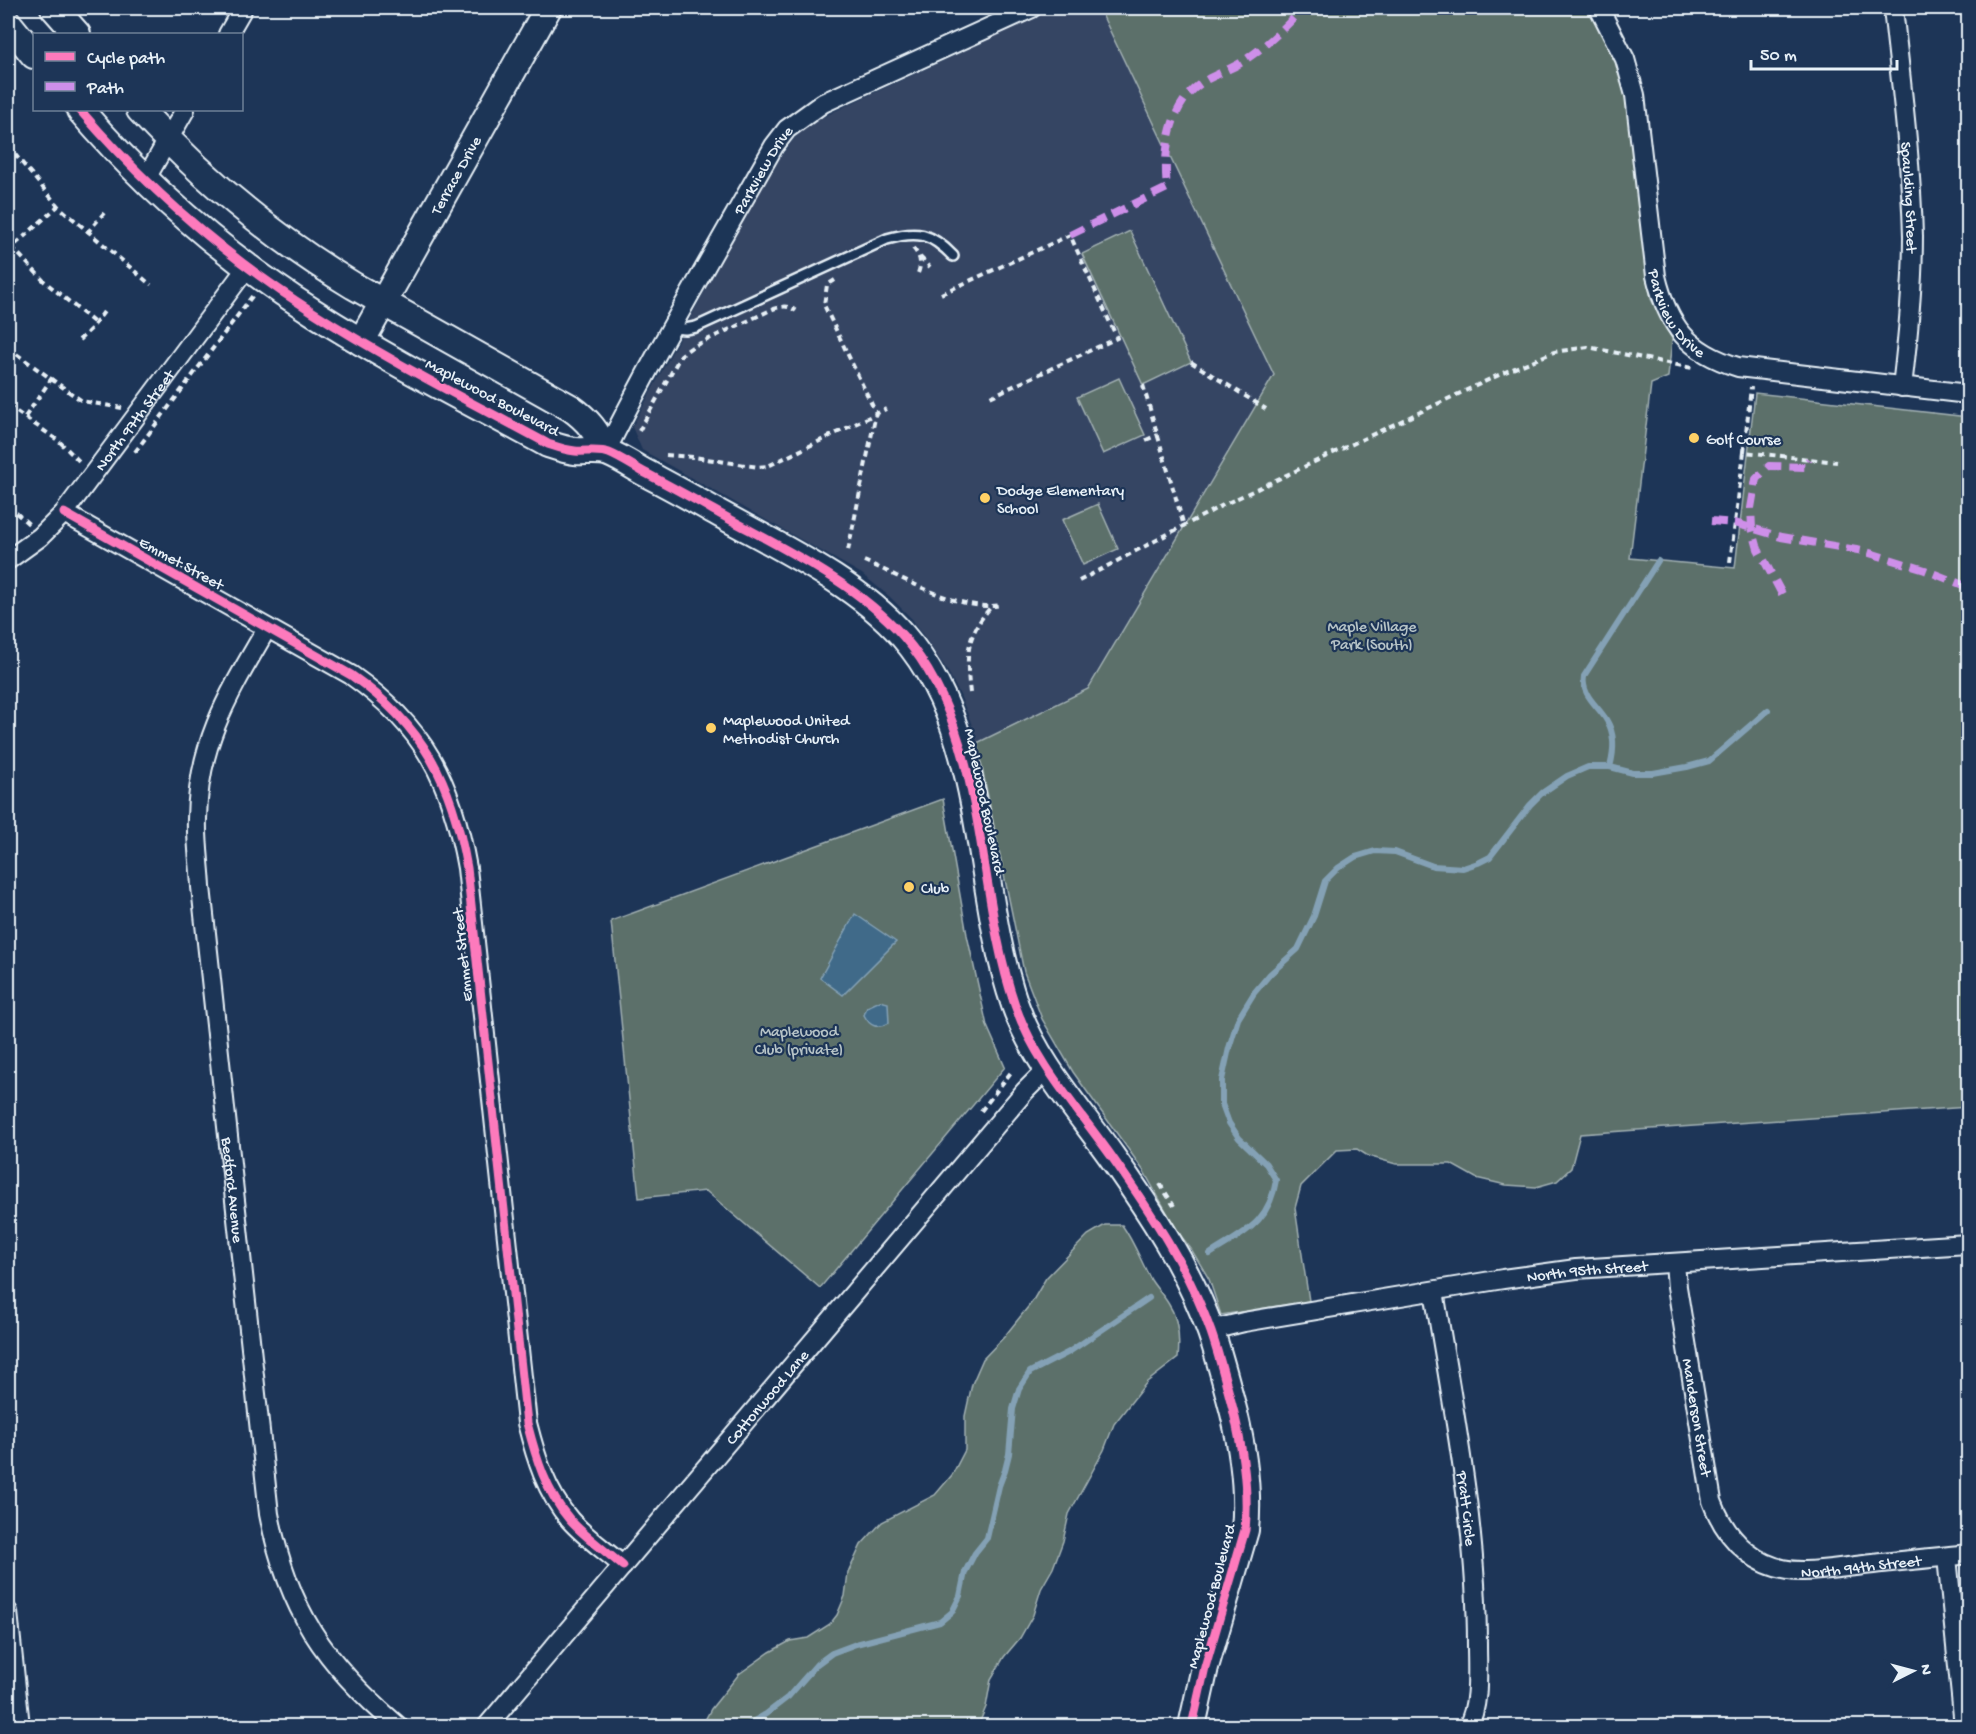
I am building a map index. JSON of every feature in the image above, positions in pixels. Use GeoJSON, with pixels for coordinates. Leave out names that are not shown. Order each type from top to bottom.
{"type":"FeatureCollection","features":[{"type":"Feature","properties":{"kind":"street"},"geometry":{"type":"LineString","coordinates":[[54,8],[75,33]]}},
{"type":"Feature","properties":{"kind":"street"},"geometry":{"type":"LineString","coordinates":[[229,33],[243,8]]}},
{"type":"Feature","properties":{"kind":"street","name":"Terrace Drive"},"geometry":{"type":"LineString","coordinates":[[361,342],[548,8]]}},
{"type":"Feature","properties":{"kind":"street","name":"Parkview Drive"},"geometry":{"type":"LineString","coordinates":[[606,452],[671,328],[774,146],[787,129],[823,103],[1032,8]]}},
{"type":"Feature","properties":{"kind":"street","name":"Parkview Drive"},"geometry":{"type":"LineString","coordinates":[[1599,8],[1625,59],[1635,95],[1656,276],[1661,299],[1676,328],[1689,343],[1708,356],[1738,368],[1968,394]]}},
{"type":"Feature","properties":{"kind":"street","name":"Spaulding Street"},"geometry":{"type":"LineString","coordinates":[[1893,8],[1911,192],[1913,239],[1908,341],[1902,387]]}},
{"type":"Feature","properties":{"kind":"street"},"geometry":{"type":"LineString","coordinates":[[8,23],[33,54]]}},
{"type":"Feature","properties":{"kind":"street","name":"Maplewood Boulevard"},"geometry":{"type":"LineString","coordinates":[[82,111],[145,180],[190,221],[312,312],[361,342],[548,444],[577,451],[606,452],[705,505],[855,591],[886,617],[919,656],[940,691],[956,728],[967,771],[1015,1005],[1029,1037],[1048,1068],[1161,1230],[1182,1268],[1211,1330],[1241,1443],[1247,1510],[1242,1543],[1205,1667],[1192,1726]]}},
{"type":"Feature","properties":{"kind":"street","name":"Maplewood Boulevard"},"geometry":{"type":"LineString","coordinates":[[141,111],[168,140],[224,192],[279,237],[321,267],[571,408],[592,426],[606,452]]}},
{"type":"Feature","properties":{"kind":"street"},"geometry":{"type":"LineString","coordinates":[[145,180],[184,111]]}},
{"type":"Feature","properties":{"kind":"street","name":"North 97th Street"},"geometry":{"type":"LineString","coordinates":[[8,560],[40,537],[64,513],[248,266]]}},
{"type":"Feature","properties":{"kind":"street","name":"Emmet Street"},"geometry":{"type":"LineString","coordinates":[[64,513],[351,675],[389,704],[424,745],[438,771],[451,801],[467,868],[526,1423],[542,1473],[561,1508],[571,1521],[622,1566]]}},
{"type":"Feature","properties":{"kind":"street","name":"Bedford Avenue"},"geometry":{"type":"LineString","coordinates":[[267,628],[229,694],[213,730],[200,777],[197,821],[201,887],[269,1514],[275,1547],[284,1574],[303,1617],[323,1650],[344,1677],[398,1726]]}},
{"type":"Feature","properties":{"kind":"street","name":"Cottonwood Lane"},"geometry":{"type":"LineString","coordinates":[[487,1726],[1025,1091],[1048,1068]]}},
{"type":"Feature","properties":{"kind":"street","name":"North 95th Street"},"geometry":{"type":"LineString","coordinates":[[1211,1330],[1244,1322],[1576,1269],[1968,1244]]}},
{"type":"Feature","properties":{"kind":"street","name":"Manderson Street"},"geometry":{"type":"LineString","coordinates":[[1675,1263],[1712,1502],[1728,1534],[1754,1557]]}},
{"type":"Feature","properties":{"kind":"street","name":"Pratt Circle"},"geometry":{"type":"LineString","coordinates":[[1434,1291],[1469,1509],[1475,1566],[1477,1669],[1475,1700],[1468,1726]]}},
{"type":"Feature","properties":{"kind":"street","name":"North 94th Street"},"geometry":{"type":"LineString","coordinates":[[1754,1557],[1772,1565],[1803,1571],[1968,1554]]}},
{"type":"Feature","properties":{"kind":"street"},"geometry":{"type":"LineString","coordinates":[[1947,1557],[1964,1726]]}},
{"type":"Feature","properties":{"kind":"street"},"geometry":{"type":"LineString","coordinates":[[8,1612],[20,1726]]}},
{"type":"Feature","properties":{"kind":"lane"},"geometry":{"type":"LineString","coordinates":[[671,328],[696,327],[900,235],[923,235],[933,238],[953,256]]}},
{"type":"Feature","properties":{"kind":"path"},"geometry":{"type":"LineString","coordinates":[[8,146],[58,206],[87,233],[151,285]]}},
{"type":"Feature","properties":{"kind":"path"},"geometry":{"type":"LineString","coordinates":[[8,251],[58,206]]}},
{"type":"Feature","properties":{"kind":"path"},"geometry":{"type":"LineString","coordinates":[[87,233],[104,213]]}},
{"type":"Feature","properties":{"kind":"path"},"geometry":{"type":"LineString","coordinates":[[941,294],[1070,236],[1117,338],[990,398]]}},
{"type":"Feature","properties":{"kind":"path"},"geometry":{"type":"LineString","coordinates":[[8,239],[45,281],[96,324]]}},
{"type":"Feature","properties":{"kind":"path"},"geometry":{"type":"LineString","coordinates":[[905,245],[914,249],[930,267]]}},
{"type":"Feature","properties":{"kind":"path"},"geometry":{"type":"LineString","coordinates":[[918,273],[921,266],[920,256]]}},
{"type":"Feature","properties":{"kind":"path"},"geometry":{"type":"LineString","coordinates":[[838,278],[827,285],[824,305],[876,413],[848,551]]}},
{"type":"Feature","properties":{"kind":"path"},"geometry":{"type":"LineString","coordinates":[[134,453],[255,292]]}},
{"type":"Feature","properties":{"kind":"path"},"geometry":{"type":"LineString","coordinates":[[636,437],[681,355],[692,347],[773,309],[784,305],[796,311]]}},
{"type":"Feature","properties":{"kind":"path"},"geometry":{"type":"LineString","coordinates":[[79,340],[96,324],[106,309]]}},
{"type":"Feature","properties":{"kind":"path"},"geometry":{"type":"LineString","coordinates":[[1079,581],[1223,505],[1458,393],[1554,352],[1588,347],[1655,362],[1680,364]]}},
{"type":"Feature","properties":{"kind":"path"},"geometry":{"type":"LineString","coordinates":[[8,348],[52,377],[82,401],[140,412]]}},
{"type":"Feature","properties":{"kind":"path"},"geometry":{"type":"LineString","coordinates":[[1191,362],[1266,409]]}},
{"type":"Feature","properties":{"kind":"path"},"geometry":{"type":"LineString","coordinates":[[25,417],[52,377]]}},
{"type":"Feature","properties":{"kind":"path"},"geometry":{"type":"LineString","coordinates":[[1143,385],[1185,526]]}},
{"type":"Feature","properties":{"kind":"path"},"geometry":{"type":"LineString","coordinates":[[1730,562],[1752,386]]}},
{"type":"Feature","properties":{"kind":"path"},"geometry":{"type":"LineString","coordinates":[[8,406],[71,451],[78,458],[90,479]]}},
{"type":"Feature","properties":{"kind":"path"},"geometry":{"type":"LineString","coordinates":[[666,455],[758,467],[768,466],[886,409]]}},
{"type":"Feature","properties":{"kind":"path"},"geometry":{"type":"LineString","coordinates":[[1146,440],[1158,435]]}},
{"type":"Feature","properties":{"kind":"path"},"geometry":{"type":"LineString","coordinates":[[1744,452],[1837,462]]}},
{"type":"Feature","properties":{"kind":"path"},"geometry":{"type":"LineString","coordinates":[[8,506],[28,522],[40,537]]}},
{"type":"Feature","properties":{"kind":"path"},"geometry":{"type":"LineString","coordinates":[[864,561],[956,602],[991,607],[1000,605]]}},
{"type":"Feature","properties":{"kind":"path"},"geometry":{"type":"LineString","coordinates":[[970,693],[968,647],[979,620],[991,607]]}},
{"type":"Feature","properties":{"kind":"shaded area"},"geometry":{"type":"Polygon","coordinates":[[[1056,8],[1099,8],[1274,375],[1087,689],[977,743],[960,695],[947,670],[912,619],[890,597],[862,574],[642,450],[632,427],[765,178],[796,136],[812,123],[835,111],[1056,8]]]}},
{"type":"Feature","properties":{"kind":"shaded area"},"geometry":{"type":"Polygon","coordinates":[[[855,914],[896,942],[843,995],[820,978],[855,914]]]}},
{"type":"Feature","properties":{"kind":"shaded area"},"geometry":{"type":"Polygon","coordinates":[[[880,1001],[888,1003],[889,1023],[874,1026],[864,1015],[867,1007],[880,1001]]]}},
{"type":"Feature","properties":{"kind":"green space","name":"Maple Village Park (South)"},"geometry":{"type":"Polygon","coordinates":[[[1099,8],[1590,8],[1606,35],[1618,65],[1626,100],[1651,299],[1672,339],[1668,377],[1651,384],[1630,558],[1735,568],[1755,393],[1968,417],[1968,1107],[1580,1134],[1571,1168],[1557,1181],[1536,1187],[1506,1185],[1476,1178],[1451,1164],[1396,1164],[1368,1156],[1357,1149],[1337,1150],[1301,1186],[1295,1208],[1309,1301],[1221,1315],[1209,1279],[1191,1249],[1178,1232],[1143,1170],[1073,1072],[1042,1019],[1024,972],[977,743],[1088,689],[1274,375],[1099,8]]]}},
{"type":"Feature","properties":{"kind":"green space"},"geometry":{"type":"Polygon","coordinates":[[[1130,231],[1191,362],[1143,385],[1082,254],[1130,231]]]}},
{"type":"Feature","properties":{"kind":"green space"},"geometry":{"type":"Polygon","coordinates":[[[1119,378],[1145,435],[1103,454],[1077,397],[1119,378]]]}},
{"type":"Feature","properties":{"kind":"green space"},"geometry":{"type":"Polygon","coordinates":[[[1098,504],[1118,549],[1083,565],[1062,520],[1098,504]]]}},
{"type":"Feature","properties":{"kind":"green space","name":"Maplewood Club (private)"},"geometry":{"type":"Polygon","coordinates":[[[943,799],[967,935],[987,1026],[1005,1067],[820,1288],[706,1191],[639,1198],[611,921],[943,799]]]}},
{"type":"Feature","properties":{"kind":"green space"},"geometry":{"type":"Polygon","coordinates":[[[1105,1225],[1122,1225],[1151,1280],[1172,1309],[1178,1329],[1178,1358],[1147,1382],[1114,1424],[1104,1450],[1069,1514],[1063,1541],[1053,1568],[1041,1589],[1033,1615],[991,1679],[986,1707],[978,1726],[693,1726],[704,1722],[711,1709],[739,1674],[790,1641],[808,1638],[830,1624],[837,1615],[845,1596],[848,1573],[861,1545],[882,1522],[935,1495],[952,1475],[965,1450],[965,1416],[972,1384],[983,1359],[1032,1302],[1046,1278],[1088,1235],[1105,1225]]]}},
{"type":"Feature","properties":{"kind":"waterway"},"geometry":{"type":"LineString","coordinates":[[1610,767],[1613,749],[1610,726],[1588,695],[1584,676],[1658,561]]}},
{"type":"Feature","properties":{"kind":"waterway"},"geometry":{"type":"LineString","coordinates":[[1210,1254],[1244,1233],[1261,1217],[1273,1195],[1276,1180],[1266,1164],[1239,1138],[1229,1123],[1222,1104],[1222,1080],[1238,1019],[1254,993],[1270,974],[1298,949],[1314,916],[1325,881],[1338,868],[1355,857],[1375,851],[1395,852],[1433,866],[1463,868],[1478,863],[1490,857],[1542,793],[1567,776],[1588,767],[1610,767],[1633,773],[1653,773],[1709,761],[1768,710]]}},
{"type":"Feature","properties":{"kind":"waterway"},"geometry":{"type":"LineString","coordinates":[[745,1726],[788,1697],[817,1664],[832,1653],[856,1644],[940,1622],[952,1612],[960,1596],[965,1572],[975,1553],[987,1538],[1009,1454],[1013,1409],[1019,1389],[1030,1372],[1069,1352],[1149,1298]]}},
{"type":"Feature","properties":{"kind":"marked path"},"geometry":{"type":"LineString","coordinates":[[1070,235],[1167,188],[1166,160],[1170,131],[1181,104],[1200,84],[1240,63],[1276,36],[1303,8]]}},
{"type":"Feature","properties":{"kind":"marked path"},"geometry":{"type":"LineString","coordinates":[[1782,594],[1758,549],[1752,528],[1751,508],[1756,479],[1769,466],[1805,467],[1809,459]]}},
{"type":"Feature","properties":{"kind":"marked path"},"geometry":{"type":"LineString","coordinates":[[1711,521],[1735,523],[1781,537],[1863,551],[1925,570],[1968,587]]}},
{"type":"Feature","properties":{"kind":"cycle path"},"geometry":{"type":"LineString","coordinates":[[81,111],[160,194],[189,220],[281,291],[371,347],[548,444],[571,451],[601,451],[613,455],[789,551],[839,581],[884,616],[903,636],[931,675],[951,718],[965,765],[976,813],[992,911],[1015,1005],[1034,1046],[1058,1084],[1126,1177],[1180,1263],[1211,1332],[1234,1413],[1244,1471],[1245,1530],[1205,1667],[1192,1726]]}},
{"type":"Feature","properties":{"kind":"cycle path"},"geometry":{"type":"LineString","coordinates":[[64,513],[351,675],[398,715],[431,758],[453,809],[467,868],[527,1423],[534,1449],[554,1498],[582,1532],[623,1566]]}},
{"type":"Feature","properties":{"kind":"place","name":"Golf Course"},"geometry":{"type":"Point","coordinates":[1694,438]}},
{"type":"Feature","properties":{"kind":"place","name":"Dodge Elementary School"},"geometry":{"type":"Point","coordinates":[985,498]}},
{"type":"Feature","properties":{"kind":"place","name":"Maplewood United Methodist Church"},"geometry":{"type":"Point","coordinates":[711,728]}},
{"type":"Feature","properties":{"kind":"place","name":"Club"},"geometry":{"type":"Point","coordinates":[909,887]}}]}
